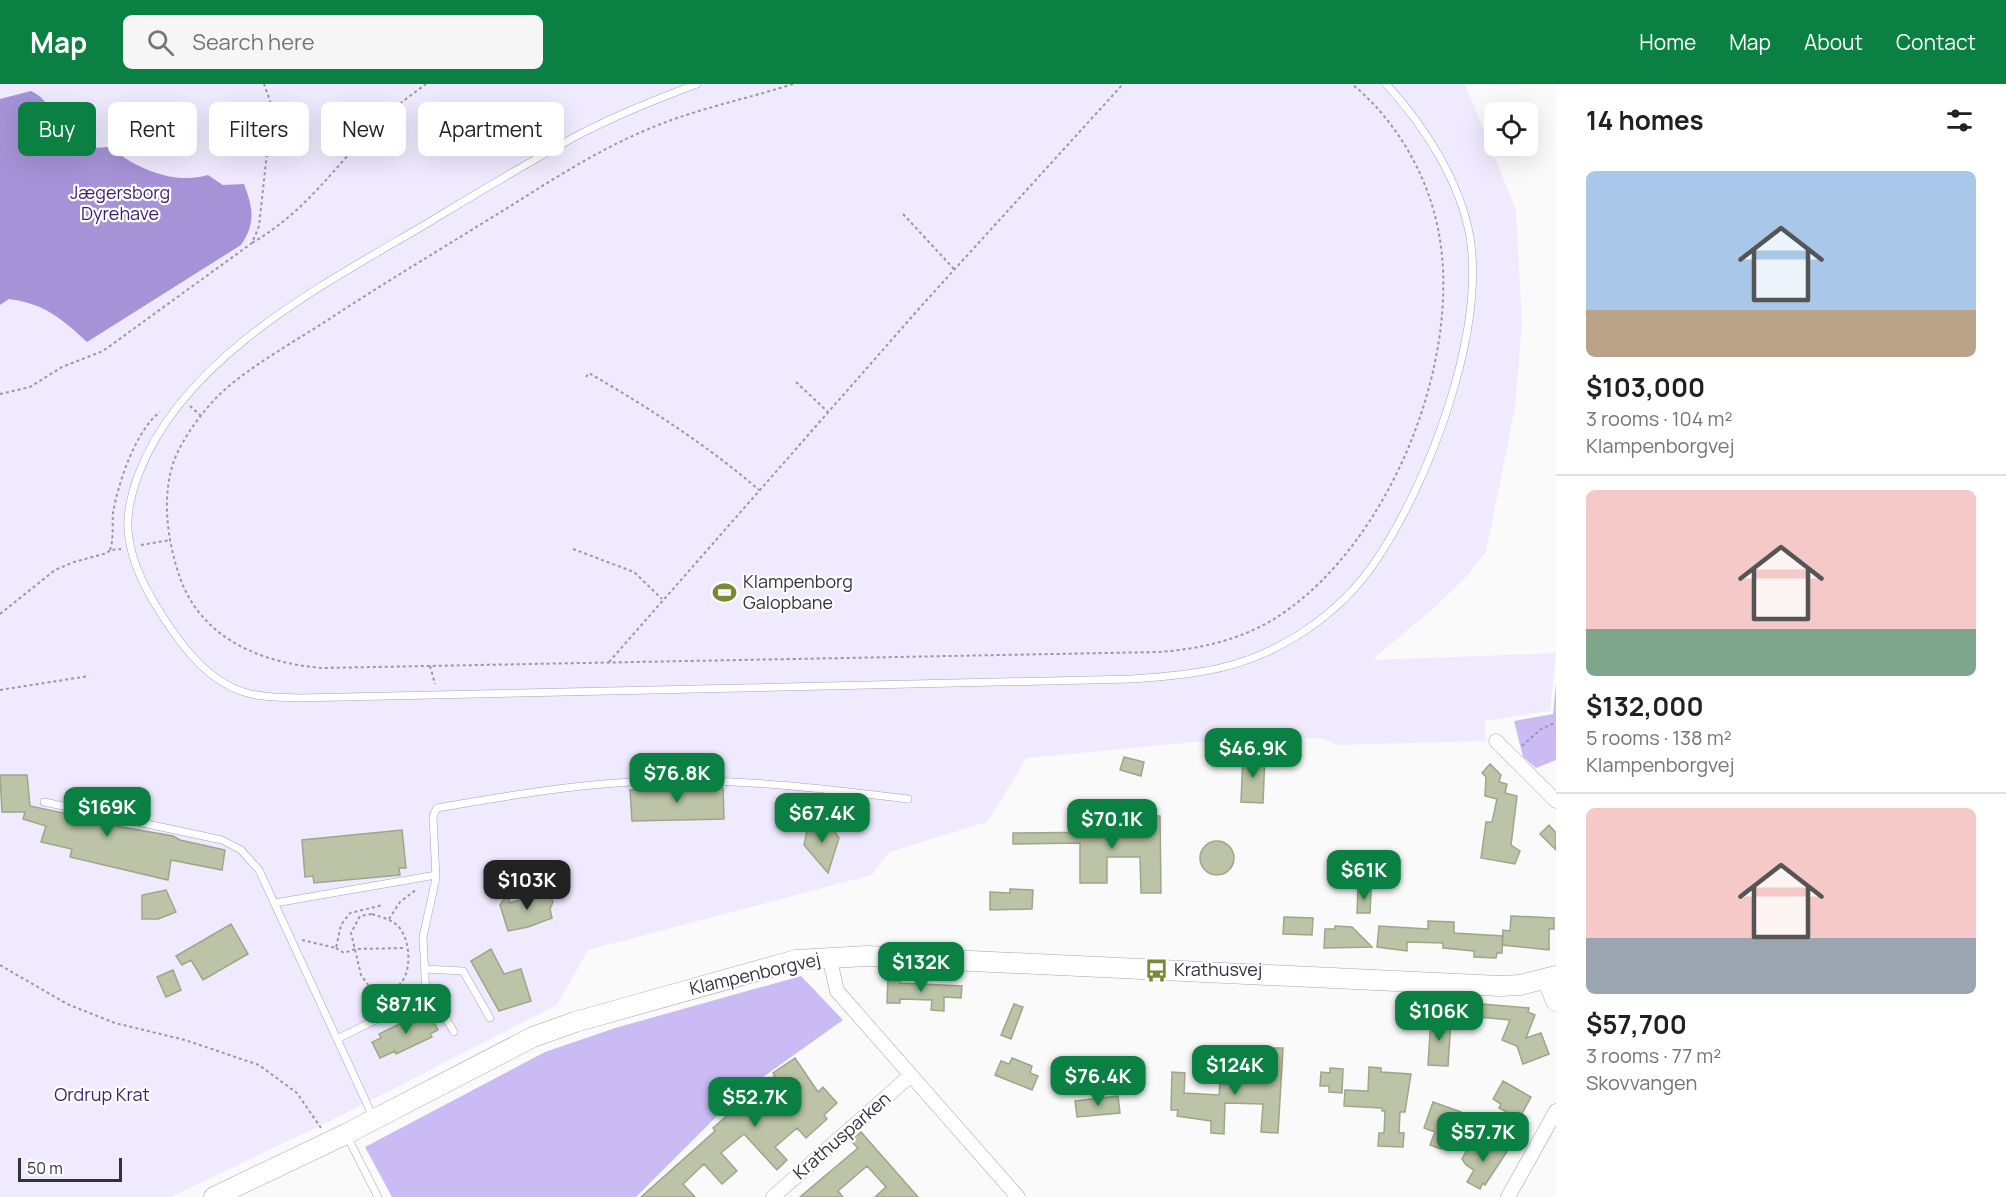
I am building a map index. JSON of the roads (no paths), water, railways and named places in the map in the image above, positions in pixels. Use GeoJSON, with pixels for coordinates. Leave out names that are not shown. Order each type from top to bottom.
{"type":"FeatureCollection","features":[{"type":"Feature","properties":{"kind":"street"},"geometry":{"type":"LineString","coordinates":[[1497,741],[1556,801]]}},
{"type":"Feature","properties":{"kind":"street"},"geometry":{"type":"LineString","coordinates":[[829,956],[837,991],[1018,1197]]}},
{"type":"Feature","properties":{"kind":"street","name":"Klampenborgvej"},"geometry":{"type":"LineString","coordinates":[[214,1197],[338,1138],[533,1037],[575,1022],[761,968],[829,956],[1500,986],[1521,985],[1552,977]]}},
{"type":"Feature","properties":{"kind":"street"},"geometry":{"type":"LineString","coordinates":[[1552,977],[1556,1001]]}},
{"type":"Feature","properties":{"kind":"street","name":"Krathusparken"},"geometry":{"type":"LineString","coordinates":[[773,1197],[911,1076]]}},
{"type":"Feature","properties":{"kind":"street"},"geometry":{"type":"LineString","coordinates":[[1508,1197],[1556,1111]]}},
{"type":"Feature","properties":{"kind":"lane"},"geometry":{"type":"LineString","coordinates":[[697,84],[572,138],[303,299],[200,379],[172,411],[142,464],[129,512],[129,539],[135,561],[155,603],[182,644],[212,674],[242,692],[272,697],[1131,679],[1191,675],[1240,664],[1303,632],[1342,601],[1376,561],[1405,509],[1447,409],[1460,365],[1468,316],[1470,239],[1460,199],[1424,134],[1386,84]]}},
{"type":"Feature","properties":{"kind":"lane"},"geometry":{"type":"LineString","coordinates":[[337,1039],[426,995],[423,937],[436,877],[433,816],[437,808],[552,788],[663,781],[805,786],[909,799]]}},
{"type":"Feature","properties":{"kind":"lane"},"geometry":{"type":"LineString","coordinates":[[44,802],[222,840],[241,850],[259,870],[374,1119]]}},
{"type":"Feature","properties":{"kind":"lane"},"geometry":{"type":"LineString","coordinates":[[275,903],[436,877]]}},
{"type":"Feature","properties":{"kind":"lane"},"geometry":{"type":"LineString","coordinates":[[425,969],[463,971],[490,1018]]}},
{"type":"Feature","properties":{"kind":"lane"},"geometry":{"type":"LineString","coordinates":[[426,984],[454,1032]]}},
{"type":"Feature","properties":{"kind":"lane"},"geometry":{"type":"LineString","coordinates":[[338,1138],[378,1197]]}},
{"type":"Feature","properties":{"kind":"place","name":"Klampenborg Galopbane"},"geometry":{"type":"Point","coordinates":[725,592]}},
{"type":"Feature","properties":{"kind":"place","name":"Krathusvej"},"geometry":{"type":"Point","coordinates":[1156,970]}},
{"type":"Feature","properties":{"kind":"park label","name":"Jægersborg Dyrehave"},"geometry":{"type":"Point","coordinates":[120,203]}},
{"type":"Feature","properties":{"kind":"park label","name":"Ordrup Krat"},"geometry":{"type":"Point","coordinates":[102,1095]}}]}
